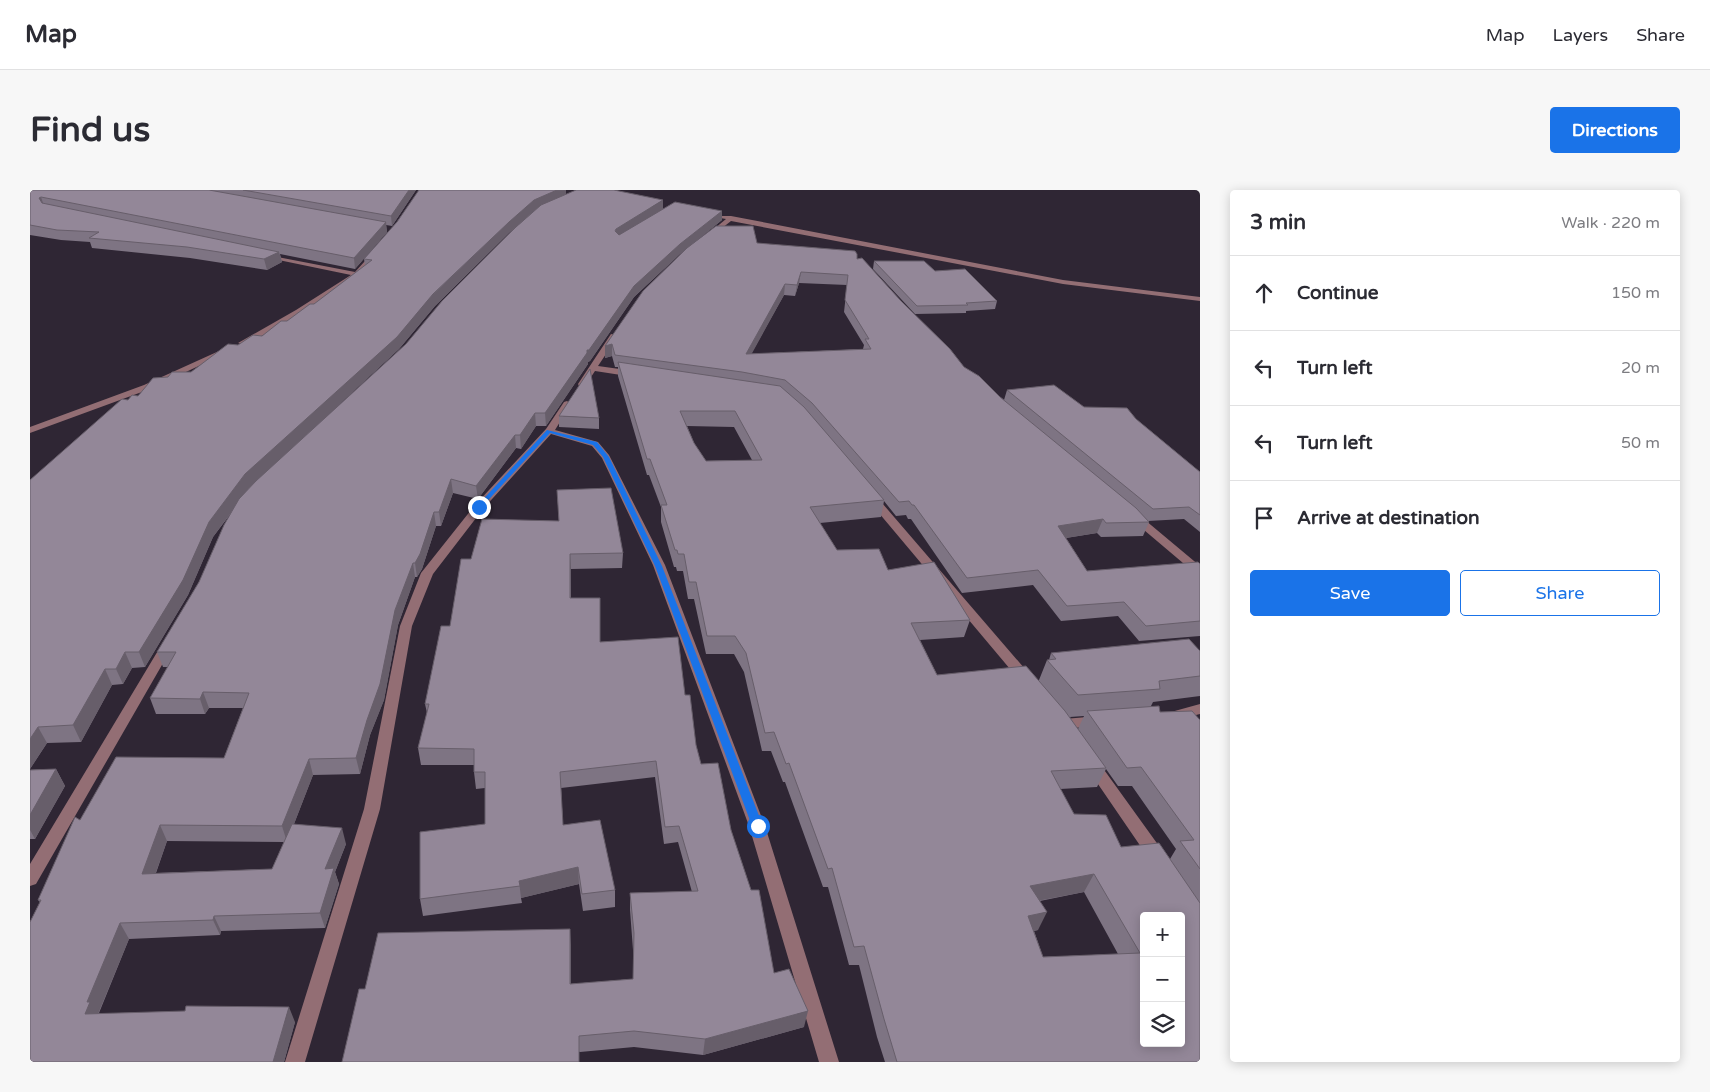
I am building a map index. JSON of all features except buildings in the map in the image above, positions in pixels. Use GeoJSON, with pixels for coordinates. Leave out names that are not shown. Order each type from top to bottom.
{"type":"FeatureCollection","features":[{"type":"Feature","properties":{"kind":"street"},"geometry":{"type":"LineString","coordinates":[[712,215],[1064,282],[1200,299]]}},
{"type":"Feature","properties":{"kind":"street"},"geometry":{"type":"LineString","coordinates":[[697,246],[731,218]]}},
{"type":"Feature","properties":{"kind":"street"},"geometry":{"type":"LineString","coordinates":[[841,240],[854,253]]}},
{"type":"Feature","properties":{"kind":"street"},"geometry":{"type":"LineString","coordinates":[[237,346],[299,312],[357,274],[382,245]]}},
{"type":"Feature","properties":{"kind":"street"},"geometry":{"type":"LineString","coordinates":[[260,254],[357,274]]}},
{"type":"Feature","properties":{"kind":"street"},"geometry":{"type":"LineString","coordinates":[[295,1062],[372,810],[406,626],[423,582],[427,573],[479,507],[549,431],[622,323]]}},
{"type":"Feature","properties":{"kind":"street"},"geometry":{"type":"LineString","coordinates":[[30,430],[147,388],[228,350]]}},
{"type":"Feature","properties":{"kind":"street"},"geometry":{"type":"LineString","coordinates":[[592,368],[642,375]]}},
{"type":"Feature","properties":{"kind":"street"},"geometry":{"type":"LineString","coordinates":[[126,406],[147,388]]}},
{"type":"Feature","properties":{"kind":"street"},"geometry":{"type":"LineString","coordinates":[[549,431],[595,444],[606,457],[658,566],[758,826],[829,1062]]}},
{"type":"Feature","properties":{"kind":"street"},"geometry":{"type":"LineString","coordinates":[[864,488],[1031,686]]}},
{"type":"Feature","properties":{"kind":"street"},"geometry":{"type":"LineString","coordinates":[[1131,514],[1200,571]]}},
{"type":"Feature","properties":{"kind":"street"},"geometry":{"type":"LineString","coordinates":[[30,879],[176,630]]}},
{"type":"Feature","properties":{"kind":"street"},"geometry":{"type":"LineString","coordinates":[[1160,716],[1179,715],[1200,709]]}},
{"type":"Feature","properties":{"kind":"street"},"geometry":{"type":"LineString","coordinates":[[1179,715],[1190,726]]}},
{"type":"Feature","properties":{"kind":"street"},"geometry":{"type":"LineString","coordinates":[[1075,740],[1060,720],[1112,720]]}},
{"type":"Feature","properties":{"kind":"street"},"geometry":{"type":"LineString","coordinates":[[1086,756],[1163,867]]}},
{"type":"Feature","properties":{"kind":"route"},"geometry":{"type":"LineString","coordinates":[[479,507],[549,431],[595,444],[606,457],[658,566],[758,826]]}}]}
